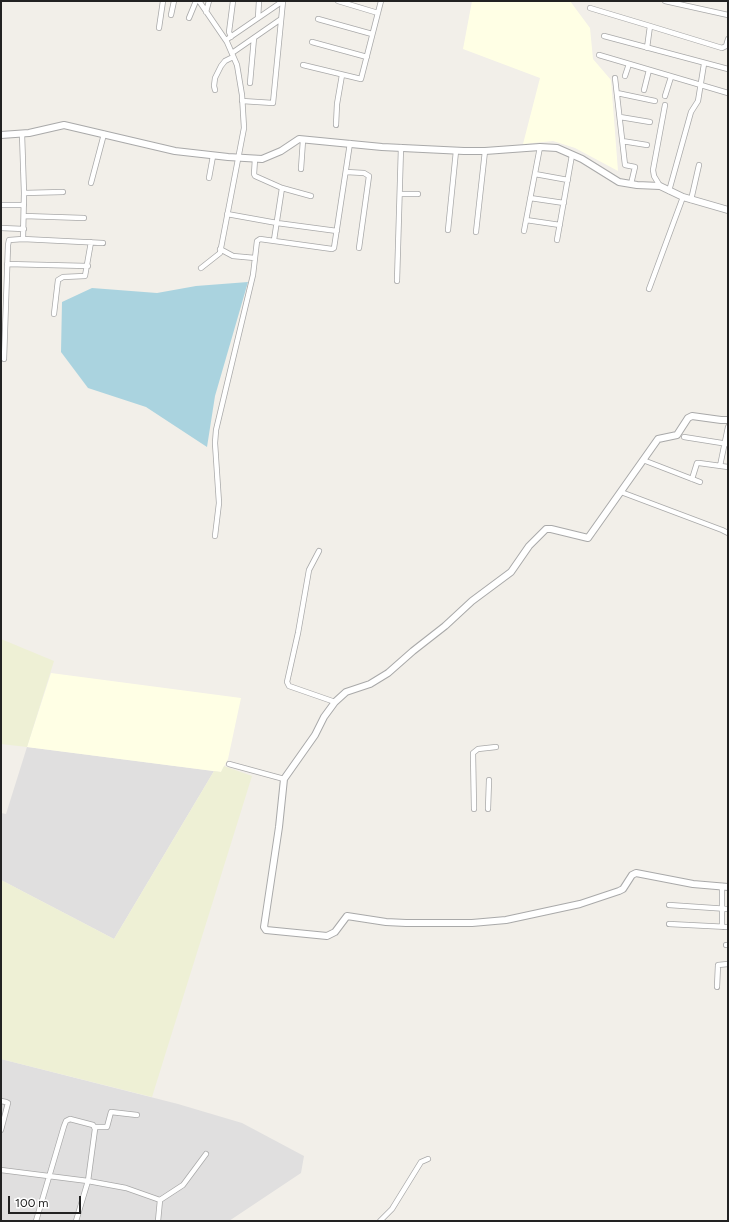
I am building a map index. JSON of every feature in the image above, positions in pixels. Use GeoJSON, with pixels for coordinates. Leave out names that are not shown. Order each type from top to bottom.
{"type":"FeatureCollection","features":[{"type":"Feature","properties":{"kind":"street"},"geometry":{"type":"LineString","coordinates":[[159,28],[163,1]]}},
{"type":"Feature","properties":{"kind":"street"},"geometry":{"type":"LineString","coordinates":[[171,15],[174,1]]}},
{"type":"Feature","properties":{"kind":"street"},"geometry":{"type":"LineString","coordinates":[[189,18],[196,1]]}},
{"type":"Feature","properties":{"kind":"street"},"geometry":{"type":"LineString","coordinates":[[199,1],[226,40],[237,65],[244,128],[218,256],[201,268]]}},
{"type":"Feature","properties":{"kind":"street"},"geometry":{"type":"LineString","coordinates":[[206,12],[209,1]]}},
{"type":"Feature","properties":{"kind":"street"},"geometry":{"type":"LineString","coordinates":[[231,36],[229,32],[232,1]]}},
{"type":"Feature","properties":{"kind":"street"},"geometry":{"type":"LineString","coordinates":[[258,18],[259,1]]}},
{"type":"Feature","properties":{"kind":"street"},"geometry":{"type":"LineString","coordinates":[[226,40],[283,1]]}},
{"type":"Feature","properties":{"kind":"street"},"geometry":{"type":"LineString","coordinates":[[242,101],[273,103],[283,1]]}},
{"type":"Feature","properties":{"kind":"street"},"geometry":{"type":"LineString","coordinates":[[338,1],[378,13]]}},
{"type":"Feature","properties":{"kind":"street"},"geometry":{"type":"LineString","coordinates":[[303,65],[361,79],[381,1]]}},
{"type":"Feature","properties":{"kind":"street"},"geometry":{"type":"LineString","coordinates":[[664,1],[728,15]]}},
{"type":"Feature","properties":{"kind":"street"},"geometry":{"type":"LineString","coordinates":[[590,8],[722,48],[726,46],[728,39]]}},
{"type":"Feature","properties":{"kind":"street"},"geometry":{"type":"LineString","coordinates":[[215,90],[215,78],[225,61],[281,19]]}},
{"type":"Feature","properties":{"kind":"street"},"geometry":{"type":"LineString","coordinates":[[318,19],[372,34]]}},
{"type":"Feature","properties":{"kind":"street"},"geometry":{"type":"LineString","coordinates":[[647,48],[650,26]]}},
{"type":"Feature","properties":{"kind":"street"},"geometry":{"type":"LineString","coordinates":[[604,36],[728,70]]}},
{"type":"Feature","properties":{"kind":"street"},"geometry":{"type":"LineString","coordinates":[[250,83],[254,38]]}},
{"type":"Feature","properties":{"kind":"street"},"geometry":{"type":"LineString","coordinates":[[312,42],[367,57]]}},
{"type":"Feature","properties":{"kind":"street"},"geometry":{"type":"LineString","coordinates":[[599,54],[700,86],[728,93]]}},
{"type":"Feature","properties":{"kind":"street"},"geometry":{"type":"LineString","coordinates":[[625,76],[628,64]]}},
{"type":"Feature","properties":{"kind":"street"},"geometry":{"type":"LineString","coordinates":[[669,191],[691,112],[698,101],[704,64]]}},
{"type":"Feature","properties":{"kind":"street"},"geometry":{"type":"LineString","coordinates":[[644,90],[649,70]]}},
{"type":"Feature","properties":{"kind":"street"},"geometry":{"type":"LineString","coordinates":[[336,126],[342,75]]}},
{"type":"Feature","properties":{"kind":"street"},"geometry":{"type":"LineString","coordinates":[[666,96],[671,77]]}},
{"type":"Feature","properties":{"kind":"street"},"geometry":{"type":"LineString","coordinates":[[615,78],[625,165],[636,167],[631,184]]}},
{"type":"Feature","properties":{"kind":"street"},"geometry":{"type":"LineString","coordinates":[[617,93],[655,101]]}},
{"type":"Feature","properties":{"kind":"street"},"geometry":{"type":"LineString","coordinates":[[660,186],[654,176],[653,170],[664,105]]}},
{"type":"Feature","properties":{"kind":"street"},"geometry":{"type":"LineString","coordinates":[[620,117],[650,122]]}},
{"type":"Feature","properties":{"kind":"street"},"geometry":{"type":"LineString","coordinates":[[1,135],[22,134],[64,125],[166,149],[213,156],[255,159],[262,159],[281,151],[300,139],[456,151],[485,151],[540,147],[557,148],[582,159],[619,182],[660,186],[691,200],[728,210]]}},
{"type":"Feature","properties":{"kind":"street"},"geometry":{"type":"LineString","coordinates":[[22,134],[24,193],[23,239]]}},
{"type":"Feature","properties":{"kind":"street"},"geometry":{"type":"LineString","coordinates":[[91,183],[104,134]]}},
{"type":"Feature","properties":{"kind":"street"},"geometry":{"type":"LineString","coordinates":[[301,169],[303,140]]}},
{"type":"Feature","properties":{"kind":"street"},"geometry":{"type":"LineString","coordinates":[[622,141],[647,145]]}},
{"type":"Feature","properties":{"kind":"street"},"geometry":{"type":"LineString","coordinates":[[215,536],[219,503],[215,443],[216,430],[252,281],[258,240],[274,240],[332,249],[335,246],[350,144]]}},
{"type":"Feature","properties":{"kind":"street"},"geometry":{"type":"LineString","coordinates":[[397,281],[401,147]]}},
{"type":"Feature","properties":{"kind":"street"},"geometry":{"type":"LineString","coordinates":[[524,231],[540,147]]}},
{"type":"Feature","properties":{"kind":"street"},"geometry":{"type":"LineString","coordinates":[[448,230],[456,151]]}},
{"type":"Feature","properties":{"kind":"street"},"geometry":{"type":"LineString","coordinates":[[476,232],[476,219],[485,151]]}},
{"type":"Feature","properties":{"kind":"street"},"geometry":{"type":"LineString","coordinates":[[557,240],[572,155]]}},
{"type":"Feature","properties":{"kind":"street"},"geometry":{"type":"LineString","coordinates":[[209,178],[213,156]]}},
{"type":"Feature","properties":{"kind":"street"},"geometry":{"type":"LineString","coordinates":[[255,159],[254,175],[282,188],[311,196]]}},
{"type":"Feature","properties":{"kind":"street"},"geometry":{"type":"LineString","coordinates":[[691,200],[699,165]]}},
{"type":"Feature","properties":{"kind":"street"},"geometry":{"type":"LineString","coordinates":[[346,172],[364,173],[369,176],[359,248]]}},
{"type":"Feature","properties":{"kind":"street"},"geometry":{"type":"LineString","coordinates":[[535,174],[568,180]]}},
{"type":"Feature","properties":{"kind":"street"},"geometry":{"type":"LineString","coordinates":[[274,240],[282,188]]}},
{"type":"Feature","properties":{"kind":"street"},"geometry":{"type":"LineString","coordinates":[[24,193],[63,192]]}},
{"type":"Feature","properties":{"kind":"street"},"geometry":{"type":"LineString","coordinates":[[400,194],[418,194]]}},
{"type":"Feature","properties":{"kind":"street"},"geometry":{"type":"LineString","coordinates":[[649,289],[683,197]]}},
{"type":"Feature","properties":{"kind":"street"},"geometry":{"type":"LineString","coordinates":[[530,198],[564,203]]}},
{"type":"Feature","properties":{"kind":"street"},"geometry":{"type":"LineString","coordinates":[[1,205],[24,205]]}},
{"type":"Feature","properties":{"kind":"street"},"geometry":{"type":"LineString","coordinates":[[227,214],[277,223],[337,231]]}},
{"type":"Feature","properties":{"kind":"street"},"geometry":{"type":"LineString","coordinates":[[24,216],[84,218]]}},
{"type":"Feature","properties":{"kind":"street"},"geometry":{"type":"LineString","coordinates":[[526,220],[560,225]]}},
{"type":"Feature","properties":{"kind":"street"},"geometry":{"type":"LineString","coordinates":[[1,228],[24,229]]}},
{"type":"Feature","properties":{"kind":"street"},"geometry":{"type":"LineString","coordinates":[[4,359],[9,240],[23,239],[103,243]]}},
{"type":"Feature","properties":{"kind":"street"},"geometry":{"type":"LineString","coordinates":[[54,314],[58,280],[63,277],[85,276],[88,266],[91,242]]}},
{"type":"Feature","properties":{"kind":"street"},"geometry":{"type":"LineString","coordinates":[[220,249],[233,256],[255,258]]}},
{"type":"Feature","properties":{"kind":"street"},"geometry":{"type":"LineString","coordinates":[[7,264],[88,266]]}},
{"type":"Feature","properties":{"kind":"street"},"geometry":{"type":"LineString","coordinates":[[722,927],[722,909],[725,886],[693,884],[636,873],[632,875],[623,888],[619,891],[580,904],[506,920],[472,923],[406,923],[386,922],[347,916],[335,932],[327,936],[266,930],[264,924],[279,827],[284,779],[315,735],[324,717],[335,702],[346,692],[370,684],[388,673],[445,626],[472,601],[511,572],[529,546],[546,529],[551,528],[588,538],[658,438],[677,435],[688,418],[692,416],[728,420]]}},
{"type":"Feature","properties":{"kind":"street"},"geometry":{"type":"LineString","coordinates":[[720,466],[726,444],[728,427]]}},
{"type":"Feature","properties":{"kind":"street"},"geometry":{"type":"LineString","coordinates":[[684,437],[726,444]]}},
{"type":"Feature","properties":{"kind":"street"},"geometry":{"type":"LineString","coordinates":[[642,460],[700,482]]}},
{"type":"Feature","properties":{"kind":"street"},"geometry":{"type":"LineString","coordinates":[[692,479],[697,464],[699,463],[728,467]]}},
{"type":"Feature","properties":{"kind":"street"},"geometry":{"type":"LineString","coordinates":[[621,492],[722,530],[728,534]]}},
{"type":"Feature","properties":{"kind":"street"},"geometry":{"type":"LineString","coordinates":[[319,551],[310,570],[287,682],[289,686],[335,702]]}},
{"type":"Feature","properties":{"kind":"street"},"geometry":{"type":"LineString","coordinates":[[474,809],[473,753],[478,749],[496,747]]}},
{"type":"Feature","properties":{"kind":"street"},"geometry":{"type":"LineString","coordinates":[[229,764],[284,779]]}},
{"type":"Feature","properties":{"kind":"street"},"geometry":{"type":"LineString","coordinates":[[488,809],[489,780]]}},
{"type":"Feature","properties":{"kind":"street"},"geometry":{"type":"LineString","coordinates":[[669,905],[728,909]]}},
{"type":"Feature","properties":{"kind":"street"},"geometry":{"type":"LineString","coordinates":[[669,924],[728,927]]}},
{"type":"Feature","properties":{"kind":"street"},"geometry":{"type":"LineString","coordinates":[[717,987],[718,965],[728,964]]}},
{"type":"Feature","properties":{"kind":"street"},"geometry":{"type":"LineString","coordinates":[[1,1101],[8,1104],[1,1130]]}},
{"type":"Feature","properties":{"kind":"street"},"geometry":{"type":"LineString","coordinates":[[36,1221],[66,1121],[72,1120],[95,1127],[107,1127],[111,1112],[137,1115]]}},
{"type":"Feature","properties":{"kind":"street"},"geometry":{"type":"LineString","coordinates":[[76,1221],[88,1181],[95,1127]]}},
{"type":"Feature","properties":{"kind":"street"},"geometry":{"type":"LineString","coordinates":[[160,1200],[183,1185],[206,1154]]}},
{"type":"Feature","properties":{"kind":"street"},"geometry":{"type":"LineString","coordinates":[[380,1221],[392,1209],[421,1162],[428,1159]]}},
{"type":"Feature","properties":{"kind":"street"},"geometry":{"type":"LineString","coordinates":[[1,1170],[88,1181],[126,1188],[160,1200]]}},
{"type":"Feature","properties":{"kind":"street"},"geometry":{"type":"LineString","coordinates":[[158,1221],[160,1200]]}},
{"type":"Feature","properties":{"kind":"shaded area"},"geometry":{"type":"Polygon","coordinates":[[[472,1],[570,1],[590,28],[593,59],[611,80],[618,171],[575,148],[553,141],[523,144],[540,78],[463,49],[472,1]]]}},
{"type":"Feature","properties":{"kind":"shaded area"},"geometry":{"type":"Polygon","coordinates":[[[1,639],[54,661],[27,747],[1,744],[1,639]]]}},
{"type":"Feature","properties":{"kind":"shaded area"},"geometry":{"type":"Polygon","coordinates":[[[51,673],[241,698],[228,759],[221,772],[27,747],[51,673]]]}},
{"type":"Feature","properties":{"kind":"shaded area"},"geometry":{"type":"Polygon","coordinates":[[[27,747],[214,771],[114,939],[1,880],[1,813],[6,814],[27,747]]]}},
{"type":"Feature","properties":{"kind":"shaded area"},"geometry":{"type":"Polygon","coordinates":[[[224,766],[252,776],[152,1097],[1,1059],[1,880],[114,939],[214,771],[221,772],[224,766]]]}},
{"type":"Feature","properties":{"kind":"shaded area"},"geometry":{"type":"Polygon","coordinates":[[[1,1059],[178,1104],[242,1123],[304,1156],[301,1173],[229,1221],[1,1221],[1,1059]]]}},
{"type":"Feature","properties":{"kind":"water"},"geometry":{"type":"Polygon","coordinates":[[[248,282],[215,396],[207,447],[146,407],[88,388],[61,352],[62,302],[92,288],[157,293],[196,286],[248,282]]]}}]}
